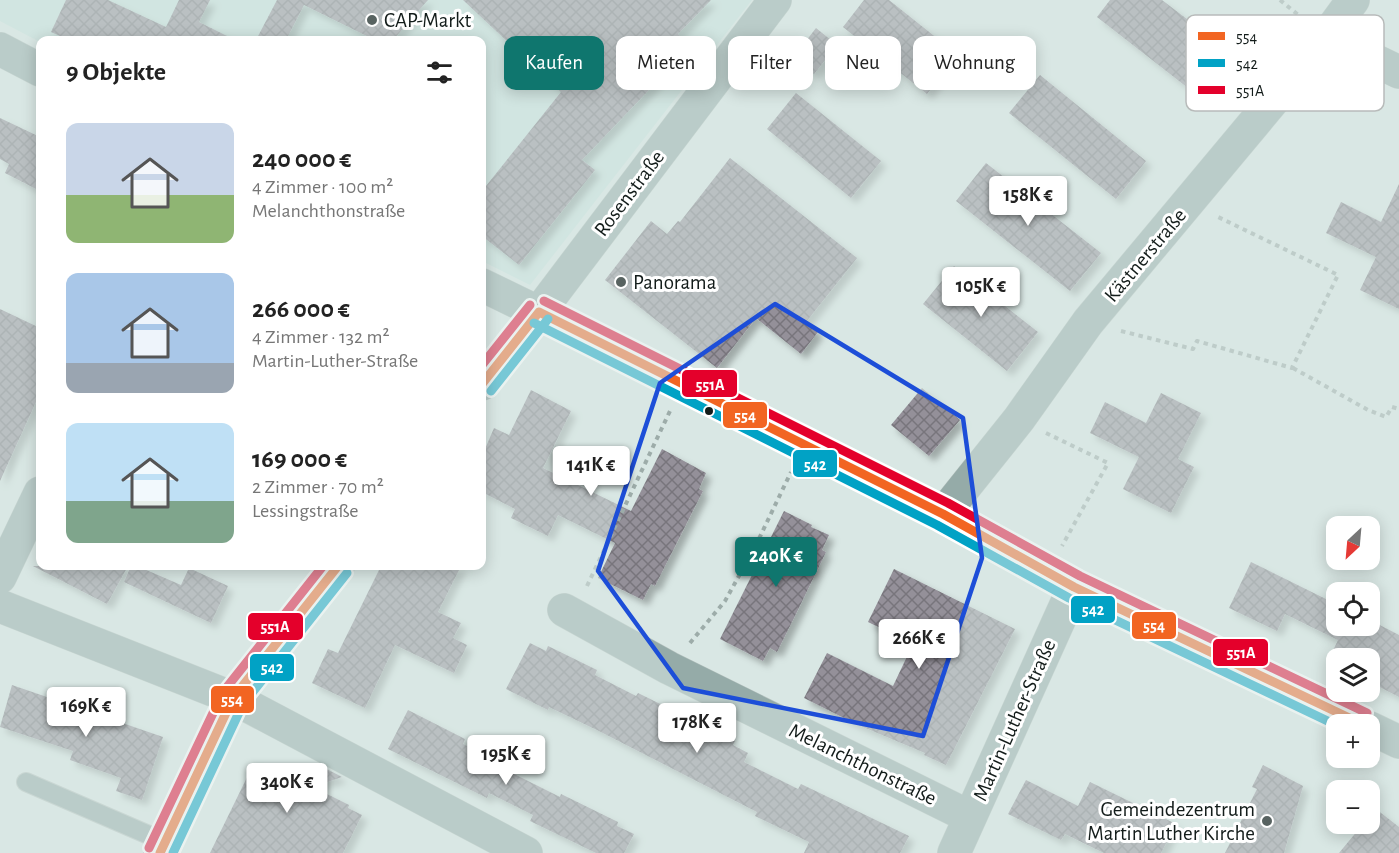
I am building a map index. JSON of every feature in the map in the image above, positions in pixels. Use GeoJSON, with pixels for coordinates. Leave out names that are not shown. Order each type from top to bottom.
{"type":"FeatureCollection","features":[{"type":"Feature","properties":{"kind":"street","name":"Rosenstraße"},"geometry":{"type":"LineString","coordinates":[[486,379],[776,0]]}},
{"type":"Feature","properties":{"kind":"street","name":"Kästnerstraße"},"geometry":{"type":"LineString","coordinates":[[1342,15],[1353,0]]}},
{"type":"Feature","properties":{"kind":"street"},"geometry":{"type":"LineString","coordinates":[[0,49],[36,68]]}},
{"type":"Feature","properties":{"kind":"street"},"geometry":{"type":"LineString","coordinates":[[1384,65],[1399,72]]}},
{"type":"Feature","properties":{"kind":"street","name":"Kästnerstraße"},"geometry":{"type":"LineString","coordinates":[[943,514],[1019,419],[1088,322],[1265,111]]}},
{"type":"Feature","properties":{"kind":"street"},"geometry":{"type":"LineString","coordinates":[[486,287],[943,514],[1061,579],[1341,714]]}},
{"type":"Feature","properties":{"kind":"street"},"geometry":{"type":"LineString","coordinates":[[0,577],[36,501]]}},
{"type":"Feature","properties":{"kind":"street"},"geometry":{"type":"LineString","coordinates":[[163,847],[233,698],[335,570]]}},
{"type":"Feature","properties":{"kind":"street","name":"Martin-Luther-Straße"},"geometry":{"type":"LineString","coordinates":[[954,853],[970,817],[1061,579]]}},
{"type":"Feature","properties":{"kind":"street"},"geometry":{"type":"LineString","coordinates":[[0,606],[233,698],[526,853]]}},
{"type":"Feature","properties":{"kind":"street","name":"Melanchthonstraße"},"geometry":{"type":"LineString","coordinates":[[568,612],[669,668],[970,817]]}},
{"type":"Feature","properties":{"kind":"street"},"geometry":{"type":"LineString","coordinates":[[1380,733],[1399,742]]}},
{"type":"Feature","properties":{"kind":"lane"},"geometry":{"type":"LineString","coordinates":[[26,783],[163,847]]}},
{"type":"Feature","properties":{"kind":"path"},"geometry":{"type":"LineString","coordinates":[[1188,203],[1338,275],[1292,368]]}},
{"type":"Feature","properties":{"kind":"path"},"geometry":{"type":"LineString","coordinates":[[1088,322],[1193,349],[1197,342],[1292,368],[1368,410],[1386,417],[1392,407],[1399,409]]}},
{"type":"Feature","properties":{"kind":"path"},"geometry":{"type":"LineString","coordinates":[[568,612],[683,383]]}},
{"type":"Feature","properties":{"kind":"path"},"geometry":{"type":"LineString","coordinates":[[1019,419],[1108,463],[1061,579]]}},
{"type":"Feature","properties":{"kind":"path"},"geometry":{"type":"LineString","coordinates":[[669,668],[726,601],[804,445]]}},
{"type":"Feature","properties":{"kind":"highlighted area"},"geometry":{"type":"Polygon","coordinates":[[[775,304],[963,418],[982,558],[923,736],[683,688],[598,571],[660,383],[775,304]]]}},
{"type":"Feature","properties":{"kind":"shaded area"},"geometry":{"type":"Polygon","coordinates":[[[0,0],[752,0],[716,46],[716,36],[616,36],[616,90],[682,90],[530,285],[486,263],[486,36],[36,36],[36,40],[0,21],[0,0]]]}},
{"type":"Feature","properties":{"kind":"building"},"geometry":{"type":"Polygon","coordinates":[[[66,0],[108,0],[166,27],[179,0],[210,0],[199,22],[227,36],[60,36],[51,32],[66,0]]]}},
{"type":"Feature","properties":{"kind":"building","name":"CAP-Markt"},"geometry":{"type":"Polygon","coordinates":[[[277,0],[428,0],[396,36],[367,36],[304,5],[288,36],[258,36],[277,0]]]}},
{"type":"Feature","properties":{"kind":"building"},"geometry":{"type":"Polygon","coordinates":[[[463,0],[711,0],[678,34],[680,36],[616,36],[616,90],[649,90],[582,160],[595,170],[519,265],[486,239],[486,186],[561,92],[559,90],[604,90],[604,36],[504,36],[504,38],[463,0]]]}},
{"type":"Feature","properties":{"kind":"building"},"geometry":{"type":"Polygon","coordinates":[[[864,0],[889,0],[934,36],[913,36],[913,83],[901,73],[901,36],[854,36],[843,27],[864,0]]]}},
{"type":"Feature","properties":{"kind":"building"},"geometry":{"type":"Polygon","coordinates":[[[1110,0],[1162,0],[1186,18],[1186,86],[1097,17],[1110,0]]]}},
{"type":"Feature","properties":{"kind":"building"},"geometry":{"type":"Polygon","coordinates":[[[816,28],[826,36],[825,60],[814,74],[813,36],[810,36],[816,28]]]}},
{"type":"Feature","properties":{"kind":"building"},"geometry":{"type":"Polygon","coordinates":[[[1040,75],[1146,161],[1116,199],[1009,113],[1028,90],[1036,90],[1036,80],[1040,75]]]}},
{"type":"Feature","properties":{"kind":"building"},"geometry":{"type":"Polygon","coordinates":[[[796,93],[881,161],[851,198],[767,129],[796,93]]]}},
{"type":"Feature","properties":{"kind":"building"},"geometry":{"type":"Polygon","coordinates":[[[0,118],[36,135],[36,189],[5,173],[9,164],[0,159],[0,118]]]}},
{"type":"Feature","properties":{"kind":"building"},"geometry":{"type":"Polygon","coordinates":[[[730,158],[857,258],[806,322],[818,332],[801,354],[756,318],[717,368],[605,280],[651,221],[667,234],[678,221],[680,222],[730,158]]]}},
{"type":"Feature","properties":{"kind":"building"},"geometry":{"type":"Polygon","coordinates":[[[986,163],[1101,253],[1070,291],[956,201],[986,163]]]}},
{"type":"Feature","properties":{"kind":"building"},"geometry":{"type":"Polygon","coordinates":[[[1399,184],[1399,309],[1360,290],[1376,257],[1326,233],[1341,202],[1381,222],[1399,184]]]}},
{"type":"Feature","properties":{"kind":"building"},"geometry":{"type":"Polygon","coordinates":[[[954,266],[1038,332],[1007,371],[923,304],[954,266]]]}},
{"type":"Feature","properties":{"kind":"building"},"geometry":{"type":"Polygon","coordinates":[[[0,309],[36,326],[36,402],[0,481],[0,309]]]}},
{"type":"Feature","properties":{"kind":"building"},"geometry":{"type":"Polygon","coordinates":[[[922,388],[960,420],[929,456],[891,425],[922,388]]]}},
{"type":"Feature","properties":{"kind":"building"},"geometry":{"type":"Polygon","coordinates":[[[531,390],[571,411],[543,468],[631,511],[662,449],[706,473],[699,489],[703,491],[655,586],[651,584],[643,600],[598,578],[615,543],[558,515],[548,536],[511,518],[515,509],[486,494],[486,447],[494,428],[509,435],[531,390]]]}},
{"type":"Feature","properties":{"kind":"building"},"geometry":{"type":"Polygon","coordinates":[[[1161,393],[1201,413],[1178,459],[1194,467],[1171,513],[1123,489],[1139,457],[1090,433],[1105,402],[1146,423],[1161,393]]]}},
{"type":"Feature","properties":{"kind":"building"},"geometry":{"type":"Polygon","coordinates":[[[784,511],[829,535],[822,550],[826,552],[777,652],[770,648],[763,661],[720,639],[784,511]]]}},
{"type":"Feature","properties":{"kind":"building"},"geometry":{"type":"Polygon","coordinates":[[[1251,562],[1326,599],[1326,634],[1285,614],[1277,631],[1229,608],[1251,562]]]}},
{"type":"Feature","properties":{"kind":"building"},"geometry":{"type":"Polygon","coordinates":[[[894,569],[1015,629],[946,765],[924,755],[925,753],[856,724],[804,698],[827,653],[893,686],[913,644],[868,622],[894,569]]]}},
{"type":"Feature","properties":{"kind":"building"},"geometry":{"type":"Polygon","coordinates":[[[41,570],[126,570],[107,604],[41,570]]]}},
{"type":"Feature","properties":{"kind":"building"},"geometry":{"type":"Polygon","coordinates":[[[129,570],[146,570],[181,585],[188,570],[193,570],[228,586],[211,623],[124,582],[129,570]]]}},
{"type":"Feature","properties":{"kind":"building"},"geometry":{"type":"Polygon","coordinates":[[[379,570],[459,570],[438,612],[461,623],[453,638],[467,645],[454,673],[395,645],[365,708],[312,683],[328,649],[338,653],[379,570]]]}},
{"type":"Feature","properties":{"kind":"building"},"geometry":{"type":"Polygon","coordinates":[[[1380,625],[1399,635],[1399,697],[1380,687],[1380,648],[1334,648],[1338,640],[1330,636],[1380,636],[1380,625]]]}},
{"type":"Feature","properties":{"kind":"building"},"geometry":{"type":"Polygon","coordinates":[[[530,643],[546,651],[548,646],[597,670],[595,675],[636,696],[638,693],[735,741],[733,745],[748,753],[744,762],[798,789],[801,784],[909,836],[900,853],[804,853],[809,842],[755,816],[757,812],[599,731],[549,707],[548,710],[506,689],[530,643]]]}},
{"type":"Feature","properties":{"kind":"building"},"geometry":{"type":"Polygon","coordinates":[[[12,685],[163,737],[142,800],[116,791],[121,778],[70,760],[73,751],[0,727],[12,685]]]}},
{"type":"Feature","properties":{"kind":"building"},"geometry":{"type":"Polygon","coordinates":[[[408,710],[465,739],[463,744],[504,764],[502,768],[560,797],[561,794],[618,822],[617,826],[634,834],[624,853],[596,853],[530,821],[533,815],[489,793],[487,798],[388,749],[408,710]]]}},
{"type":"Feature","properties":{"kind":"building"},"geometry":{"type":"Polygon","coordinates":[[[254,763],[269,770],[270,766],[321,766],[342,777],[313,787],[349,805],[348,808],[362,815],[343,853],[210,853],[254,763]]]}},
{"type":"Feature","properties":{"kind":"building","name":"Gemeindezentrum Martin Luther Kirche"},"geometry":{"type":"Polygon","coordinates":[[[1263,765],[1303,786],[1284,853],[1225,853],[1257,789],[1252,787],[1263,765]]]}},
{"type":"Feature","properties":{"kind":"building"},"geometry":{"type":"Polygon","coordinates":[[[1026,780],[1078,806],[1090,782],[1176,824],[1161,853],[1104,853],[1065,834],[1061,840],[1008,814],[1026,780]]]}},
{"type":"Feature","properties":{"kind":"building"},"geometry":{"type":"Polygon","coordinates":[[[1380,812],[1399,827],[1399,853],[1339,853],[1355,834],[1380,834],[1380,812]]]}},
{"type":"Feature","properties":{"kind":"transit line","name":"551A"},"geometry":{"type":"LineString","coordinates":[[544,301],[948,503],[1080,576],[1367,713]]}},
{"type":"Feature","properties":{"kind":"transit line","name":"551A"},"geometry":{"type":"LineString","coordinates":[[486,360],[530,305]]}},
{"type":"Feature","properties":{"kind":"transit line","name":"554"},"geometry":{"type":"LineString","coordinates":[[539,312],[943,514],[1074,587],[1341,714]]}},
{"type":"Feature","properties":{"kind":"transit line","name":"554"},"geometry":{"type":"LineString","coordinates":[[486,379],[539,312]]}},
{"type":"Feature","properties":{"kind":"transit line","name":"542"},"geometry":{"type":"LineString","coordinates":[[491,391],[548,319]]}},
{"type":"Feature","properties":{"kind":"transit line","name":"542"},"geometry":{"type":"LineString","coordinates":[[534,323],[937,525],[1069,598],[1326,720]]}},
{"type":"Feature","properties":{"kind":"transit line","name":"551A"},"geometry":{"type":"LineString","coordinates":[[149,848],[223,692],[320,570]]}},
{"type":"Feature","properties":{"kind":"transit line","name":"554"},"geometry":{"type":"LineString","coordinates":[[160,853],[233,698],[335,570]]}},
{"type":"Feature","properties":{"kind":"transit line","name":"542"},"geometry":{"type":"LineString","coordinates":[[173,853],[243,704],[347,573]]}},
{"type":"Feature","properties":{"kind":"place","name":"CAP-Markt"},"geometry":{"type":"Point","coordinates":[372,20]}},
{"type":"Feature","properties":{"kind":"place","name":"Panorama"},"geometry":{"type":"Point","coordinates":[621,282]}},
{"type":"Feature","properties":{"kind":"place","name":"Gemeindezentrum Martin Luther Kirche"},"geometry":{"type":"Point","coordinates":[1267,821]}}]}
